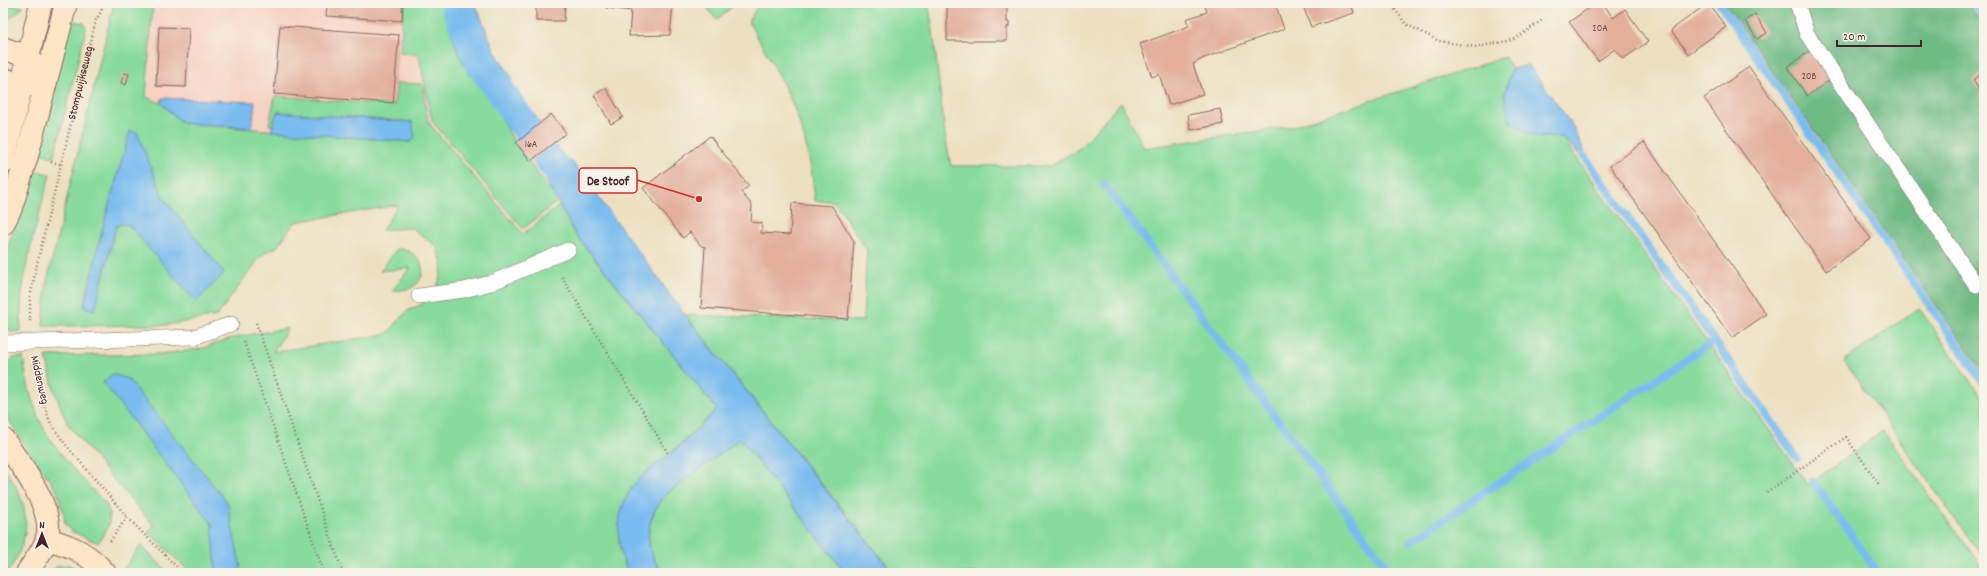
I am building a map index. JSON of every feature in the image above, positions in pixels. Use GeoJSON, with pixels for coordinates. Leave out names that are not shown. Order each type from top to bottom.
{"type":"FeatureCollection","features":[{"type":"Feature","properties":{"kind":"street"},"geometry":{"type":"LineString","coordinates":[[3,163],[12,82],[28,57],[41,3]]}},
{"type":"Feature","properties":{"kind":"street"},"geometry":{"type":"LineString","coordinates":[[3,224],[11,208],[28,156],[66,3]]}},
{"type":"Feature","properties":{"kind":"street"},"geometry":{"type":"LineString","coordinates":[[3,48],[28,57],[47,81]]}},
{"type":"Feature","properties":{"kind":"street"},"geometry":{"type":"LineString","coordinates":[[12,82],[47,81]]}},
{"type":"Feature","properties":{"kind":"street"},"geometry":{"type":"LineString","coordinates":[[3,440],[42,502],[49,521],[47,539],[27,573]]}},
{"type":"Feature","properties":{"kind":"street"},"geometry":{"type":"LineString","coordinates":[[47,539],[72,546],[100,568]]}},
{"type":"Feature","properties":{"kind":"lane"},"geometry":{"type":"LineString","coordinates":[[1797,3],[1806,34],[1976,286]]}},
{"type":"Feature","properties":{"kind":"lane"},"geometry":{"type":"LineString","coordinates":[[419,296],[464,290],[491,283],[568,250]]}},
{"type":"Feature","properties":{"kind":"lane"},"geometry":{"type":"LineString","coordinates":[[3,343],[194,337],[231,324]]}},
{"type":"Feature","properties":{"kind":"path","name":"Stompwijkseweg"},"geometry":{"type":"LineString","coordinates":[[60,164],[96,20],[101,12],[103,3]]}},
{"type":"Feature","properties":{"kind":"path"},"geometry":{"type":"LineString","coordinates":[[1390,3],[1406,24],[1440,41],[1476,47],[1513,40],[1544,19]]}},
{"type":"Feature","properties":{"kind":"path","name":"Middenweg"},"geometry":{"type":"LineString","coordinates":[[60,164],[30,297],[31,342],[41,397],[51,424],[66,445],[127,517],[183,573]]}},
{"type":"Feature","properties":{"kind":"path"},"geometry":{"type":"LineString","coordinates":[[550,258],[669,455]]}},
{"type":"Feature","properties":{"kind":"path"},"geometry":{"type":"LineString","coordinates":[[256,323],[343,573]]}},
{"type":"Feature","properties":{"kind":"path"},"geometry":{"type":"LineString","coordinates":[[244,341],[324,573]]}},
{"type":"Feature","properties":{"kind":"path"},"geometry":{"type":"LineString","coordinates":[[1767,492],[1846,437],[1880,486]]}},
{"type":"Feature","properties":{"kind":"path"},"geometry":{"type":"LineString","coordinates":[[100,568],[127,517]]}},
{"type":"Feature","properties":{"kind":"shaded area"},"geometry":{"type":"Polygon","coordinates":[[[154,3],[431,3],[475,95],[425,152],[146,134],[154,3]]]}},
{"type":"Feature","properties":{"kind":"green space"},"geometry":{"type":"Polygon","coordinates":[[[114,3],[153,3],[146,97],[161,103],[182,123],[411,142],[412,122],[277,112],[273,125],[269,125],[275,96],[394,105],[397,83],[422,84],[428,122],[523,234],[560,205],[575,234],[717,409],[669,455],[641,477],[623,562],[629,573],[191,573],[148,532],[154,526],[67,423],[54,390],[46,356],[159,354],[200,349],[232,338],[288,328],[273,352],[387,334],[407,311],[424,303],[438,284],[441,275],[442,262],[436,246],[412,228],[382,230],[398,205],[295,222],[276,248],[267,251],[260,257],[217,316],[167,325],[43,326],[47,281],[114,3]]]}},
{"type":"Feature","properties":{"kind":"green space"},"geometry":{"type":"Polygon","coordinates":[[[404,3],[441,3],[469,74],[490,94],[514,142],[558,201],[523,229],[432,121],[419,55],[400,52],[404,3]]]}},
{"type":"Feature","properties":{"kind":"green space"},"geometry":{"type":"Polygon","coordinates":[[[704,3],[737,3],[716,20],[704,3]]]}},
{"type":"Feature","properties":{"kind":"green space"},"geometry":{"type":"Polygon","coordinates":[[[760,3],[928,3],[935,44],[944,126],[951,166],[1051,166],[1081,147],[1121,102],[1144,148],[1293,126],[1505,57],[1512,69],[1504,95],[1534,137],[1562,137],[1808,485],[1883,431],[1984,570],[1984,573],[894,573],[685,315],[863,321],[867,250],[834,201],[815,201],[809,157],[792,102],[748,21],[760,3]]]}},
{"type":"Feature","properties":{"kind":"green space"},"geometry":{"type":"Polygon","coordinates":[[[1725,3],[1967,3],[1984,29],[1984,374],[1725,3]]]}},
{"type":"Feature","properties":{"kind":"green space"},"geometry":{"type":"Polygon","coordinates":[[[1967,3],[1984,3],[1984,29],[1967,3]]]}},
{"type":"Feature","properties":{"kind":"green space"},"geometry":{"type":"Polygon","coordinates":[[[14,5],[23,7],[3,22],[3,8],[14,5]]]}},
{"type":"Feature","properties":{"kind":"green space"},"geometry":{"type":"Polygon","coordinates":[[[69,20],[84,23],[86,29],[54,157],[37,152],[69,20]]]}},
{"type":"Feature","properties":{"kind":"green space"},"geometry":{"type":"Polygon","coordinates":[[[32,170],[50,174],[25,271],[22,291],[21,331],[11,332],[3,322],[3,263],[32,170]]]}},
{"type":"Feature","properties":{"kind":"green space"},"geometry":{"type":"Polygon","coordinates":[[[397,249],[412,253],[418,258],[423,270],[418,283],[411,288],[392,291],[410,268],[380,271],[397,249]]]}},
{"type":"Feature","properties":{"kind":"green space"},"geometry":{"type":"Polygon","coordinates":[[[1919,308],[1984,401],[1984,560],[1844,361],[1919,308]]]}},
{"type":"Feature","properties":{"kind":"green space"},"geometry":{"type":"Polygon","coordinates":[[[23,357],[30,391],[41,424],[66,461],[106,504],[109,515],[108,525],[98,543],[71,531],[65,524],[64,514],[58,494],[48,477],[35,462],[8,418],[3,404],[3,368],[13,358],[23,357]]]}},
{"type":"Feature","properties":{"kind":"green space"},"geometry":{"type":"Polygon","coordinates":[[[740,439],[846,573],[663,573],[652,554],[648,535],[657,506],[664,496],[740,439]]]}},
{"type":"Feature","properties":{"kind":"green space"},"geometry":{"type":"Polygon","coordinates":[[[3,466],[19,494],[24,506],[26,519],[22,545],[16,559],[7,573],[3,573],[3,466]]]}},
{"type":"Feature","properties":{"kind":"green space"},"geometry":{"type":"Polygon","coordinates":[[[141,546],[169,573],[120,573],[141,546]]]}},
{"type":"Feature","properties":{"kind":"green space"},"geometry":{"type":"Polygon","coordinates":[[[69,565],[76,568],[75,573],[47,573],[58,566],[69,565]]]}},
{"type":"Feature","properties":{"kind":"water"},"geometry":{"type":"Polygon","coordinates":[[[441,3],[475,3],[495,52],[513,79],[490,94],[469,74],[459,54],[441,3]]]}},
{"type":"Feature","properties":{"kind":"water"},"geometry":{"type":"Polygon","coordinates":[[[1529,65],[1574,128],[1590,165],[1562,137],[1534,137],[1510,122],[1504,95],[1512,69],[1529,65]]]}},
{"type":"Feature","properties":{"kind":"water"},"geometry":{"type":"Polygon","coordinates":[[[162,98],[255,102],[252,128],[182,123],[161,103],[162,98]]]}},
{"type":"Feature","properties":{"kind":"water"},"geometry":{"type":"Polygon","coordinates":[[[277,112],[412,122],[415,137],[411,142],[271,131],[277,112]]]}},
{"type":"Feature","properties":{"kind":"water"},"geometry":{"type":"Polygon","coordinates":[[[130,131],[137,132],[163,197],[224,273],[196,302],[129,225],[122,224],[116,226],[95,310],[84,307],[104,222],[130,131]]]}},
{"type":"Feature","properties":{"kind":"water"},"geometry":{"type":"Polygon","coordinates":[[[571,160],[685,315],[893,573],[846,573],[740,439],[664,496],[657,506],[648,535],[652,554],[663,573],[629,573],[620,549],[618,536],[621,511],[632,487],[641,477],[681,445],[717,409],[575,234],[546,180],[571,160]]]}},
{"type":"Feature","properties":{"kind":"water"},"geometry":{"type":"Polygon","coordinates":[[[113,374],[128,379],[227,502],[241,568],[234,573],[216,572],[212,524],[103,382],[113,374]]]}},
{"type":"Feature","properties":{"kind":"building"},"geometry":{"type":"Polygon","coordinates":[[[327,3],[403,3],[402,21],[326,16],[327,3]]]}},
{"type":"Feature","properties":{"kind":"building"},"geometry":{"type":"Polygon","coordinates":[[[536,3],[565,3],[564,21],[536,21],[536,3]]]}},
{"type":"Feature","properties":{"kind":"building"},"geometry":{"type":"Polygon","coordinates":[[[606,3],[673,3],[670,35],[629,36],[631,11],[606,8],[606,3]]]}},
{"type":"Feature","properties":{"kind":"building"},"geometry":{"type":"Polygon","coordinates":[[[947,3],[1007,3],[1007,22],[1009,22],[1009,27],[1007,27],[1007,41],[947,41],[947,3]]]}},
{"type":"Feature","properties":{"kind":"building"},"geometry":{"type":"Polygon","coordinates":[[[1204,3],[1275,3],[1284,29],[1204,58],[1193,64],[1203,94],[1169,105],[1159,74],[1152,77],[1140,44],[1189,26],[1186,19],[1207,12],[1204,3]]]}},
{"type":"Feature","properties":{"kind":"building"},"geometry":{"type":"Polygon","coordinates":[[[1302,3],[1351,3],[1354,13],[1311,27],[1302,3]]]}},
{"type":"Feature","properties":{"kind":"building"},"geometry":{"type":"Polygon","coordinates":[[[1596,3],[1603,3],[1613,18],[1625,9],[1648,42],[1623,59],[1615,49],[1598,61],[1569,22],[1596,3]]]}},
{"type":"Feature","properties":{"kind":"building"},"geometry":{"type":"Polygon","coordinates":[[[1708,3],[1726,27],[1688,54],[1671,30],[1708,3]]]}},
{"type":"Feature","properties":{"kind":"building"},"geometry":{"type":"Polygon","coordinates":[[[1755,14],[1767,33],[1757,39],[1745,21],[1755,14]]]}},
{"type":"Feature","properties":{"kind":"building"},"geometry":{"type":"Polygon","coordinates":[[[280,26],[399,35],[393,103],[274,94],[280,26]]]}},
{"type":"Feature","properties":{"kind":"building"},"geometry":{"type":"Polygon","coordinates":[[[159,27],[189,28],[186,87],[156,86],[159,27]]]}},
{"type":"Feature","properties":{"kind":"building"},"geometry":{"type":"Polygon","coordinates":[[[1810,51],[1830,80],[1807,96],[1787,67],[1810,51]]]}},
{"type":"Feature","properties":{"kind":"building"},"geometry":{"type":"Polygon","coordinates":[[[1749,67],[1871,239],[1826,271],[1704,98],[1749,67]]]}},
{"type":"Feature","properties":{"kind":"building"},"geometry":{"type":"Polygon","coordinates":[[[124,73],[129,74],[126,85],[121,83],[124,73]]]}},
{"type":"Feature","properties":{"kind":"building"},"geometry":{"type":"Polygon","coordinates":[[[1984,73],[1984,98],[1973,80],[1984,73]]]}},
{"type":"Feature","properties":{"kind":"building"},"geometry":{"type":"Polygon","coordinates":[[[606,88],[623,117],[611,124],[594,95],[606,88]]]}},
{"type":"Feature","properties":{"kind":"building"},"geometry":{"type":"Polygon","coordinates":[[[1220,109],[1223,124],[1191,130],[1188,115],[1220,109]]]}},
{"type":"Feature","properties":{"kind":"building"},"geometry":{"type":"Polygon","coordinates":[[[551,114],[566,133],[531,161],[516,143],[551,114]]]}},
{"type":"Feature","properties":{"kind":"building"},"geometry":{"type":"Polygon","coordinates":[[[710,136],[749,186],[741,192],[752,205],[751,222],[762,223],[761,233],[790,235],[792,203],[832,206],[854,241],[848,319],[701,308],[705,247],[701,246],[690,232],[683,238],[643,188],[710,136]]]}},
{"type":"Feature","properties":{"kind":"building"},"geometry":{"type":"Polygon","coordinates":[[[1644,142],[1766,314],[1732,338],[1610,166],[1644,142]]]}},
{"type":"Feature","properties":{"kind":"waterway"},"geometry":{"type":"LineString","coordinates":[[455,3],[479,61],[538,145],[582,203]]}},
{"type":"Feature","properties":{"kind":"waterway"},"geometry":{"type":"LineString","coordinates":[[1719,3],[1984,383]]}},
{"type":"Feature","properties":{"kind":"waterway"},"geometry":{"type":"LineString","coordinates":[[1974,3],[1984,18]]}},
{"type":"Feature","properties":{"kind":"waterway"},"geometry":{"type":"LineString","coordinates":[[1585,157],[1797,458]]}},
{"type":"Feature","properties":{"kind":"waterway"},"geometry":{"type":"LineString","coordinates":[[1104,184],[1391,573]]}},
{"type":"Feature","properties":{"kind":"waterway"},"geometry":{"type":"LineString","coordinates":[[1411,541],[1714,341]]}},
{"type":"Feature","properties":{"kind":"waterway"},"geometry":{"type":"LineString","coordinates":[[1813,481],[1878,573]]}},
{"type":"Feature","properties":{"kind":"place","name":"De Stoof"},"geometry":{"type":"Point","coordinates":[699,199]}}]}
